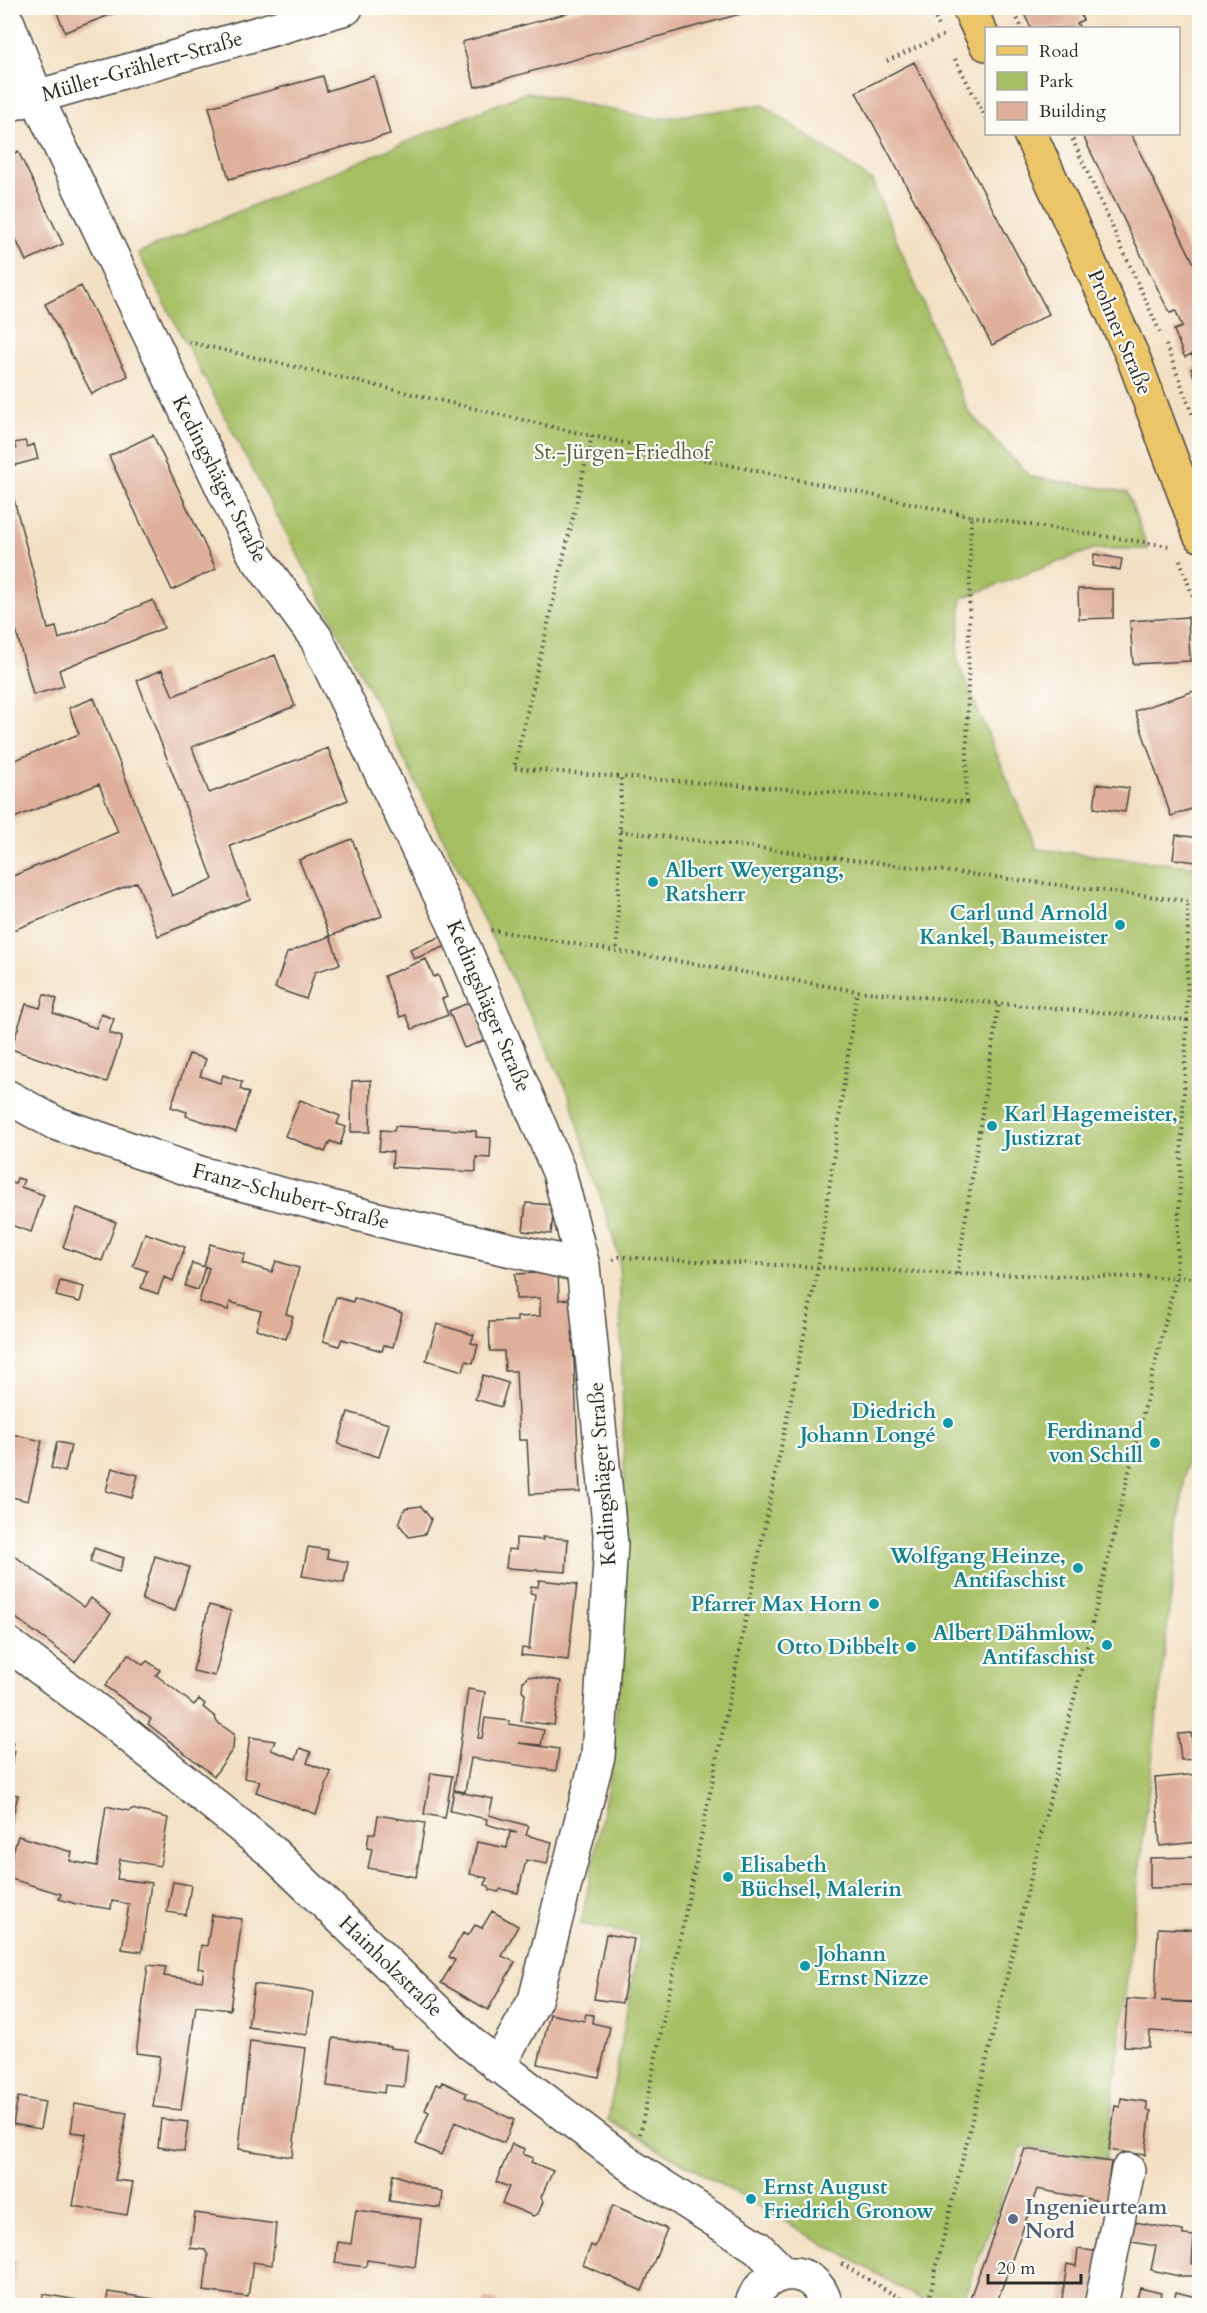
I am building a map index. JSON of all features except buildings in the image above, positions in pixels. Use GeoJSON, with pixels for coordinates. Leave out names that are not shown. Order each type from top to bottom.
{"type":"FeatureCollection","features":[{"type":"Feature","properties":{"kind":"main road"},"geometry":{"type":"LineString","coordinates":[[969,8],[985,40]]}},
{"type":"Feature","properties":{"kind":"main road","name":"Prohner Straße"},"geometry":{"type":"LineString","coordinates":[[1030,135],[1132,357],[1188,541]]}},
{"type":"Feature","properties":{"kind":"street","name":"Müller-Grählert-Straße"},"geometry":{"type":"LineString","coordinates":[[22,100],[346,8]]}},
{"type":"Feature","properties":{"kind":"street","name":"Kedingshäger Straße"},"geometry":{"type":"LineString","coordinates":[[8,23],[22,100],[148,333],[254,554],[316,638],[454,924],[559,1172],[583,1266],[611,1544],[598,1756],[536,2000],[498,2066]]}},
{"type":"Feature","properties":{"kind":"street","name":"Franz-Schubert-Straße"},"geometry":{"type":"LineString","coordinates":[[8,1097],[55,1123],[203,1174],[400,1225],[583,1266]]}},
{"type":"Feature","properties":{"kind":"street","name":"Hainholzstraße"},"geometry":{"type":"LineString","coordinates":[[8,1644],[116,1725],[271,1851],[470,2043],[498,2066],[634,2168],[757,2247],[784,2274]]}},
{"type":"Feature","properties":{"kind":"street"},"geometry":{"type":"LineString","coordinates":[[1101,2306],[1128,2170]]}},
{"type":"Feature","properties":{"kind":"street"},"geometry":{"type":"LineString","coordinates":[[751,2306],[754,2294],[762,2284],[772,2277],[784,2274],[797,2274],[809,2279],[818,2287],[826,2306]]}},
{"type":"Feature","properties":{"kind":"path"},"geometry":{"type":"LineString","coordinates":[[1012,8],[1022,27]]}},
{"type":"Feature","properties":{"kind":"path"},"geometry":{"type":"LineString","coordinates":[[887,62],[944,35]]}},
{"type":"Feature","properties":{"kind":"path"},"geometry":{"type":"LineString","coordinates":[[148,333],[592,436],[971,516],[1188,541]]}},
{"type":"Feature","properties":{"kind":"path"},"geometry":{"type":"LineString","coordinates":[[592,436],[514,768],[966,802],[971,516]]}},
{"type":"Feature","properties":{"kind":"path"},"geometry":{"type":"LineString","coordinates":[[617,952],[621,777]]}},
{"type":"Feature","properties":{"kind":"path"},"geometry":{"type":"LineString","coordinates":[[620,831],[1188,900],[1187,1020],[1176,1278],[927,2306]]}},
{"type":"Feature","properties":{"kind":"path"},"geometry":{"type":"LineString","coordinates":[[454,924],[857,991],[1187,1020]]}},
{"type":"Feature","properties":{"kind":"path"},"geometry":{"type":"LineString","coordinates":[[634,2168],[818,1267],[857,991]]}},
{"type":"Feature","properties":{"kind":"path"},"geometry":{"type":"LineString","coordinates":[[957,1274],[999,1003]]}},
{"type":"Feature","properties":{"kind":"path"},"geometry":{"type":"LineString","coordinates":[[583,1266],[619,1257],[957,1274],[1200,1278]]}},
{"type":"Feature","properties":{"kind":"green space","name":"St.-Jürgen-Friedhof"},"geometry":{"type":"Polygon","coordinates":[[[527,92],[655,119],[763,105],[872,181],[969,413],[1031,477],[1127,492],[1148,549],[1093,549],[962,598],[957,661],[1037,849],[1198,867],[1200,1343],[1106,2160],[1022,2146],[961,2305],[931,2305],[608,2120],[640,1936],[581,1924],[613,1759],[626,1545],[619,1257],[568,1092],[381,712],[138,253],[527,92]]]}},
{"type":"Feature","properties":{"kind":"place","name":"Albert Weyergang, Ratsherr"},"geometry":{"type":"Point","coordinates":[653,882]}},
{"type":"Feature","properties":{"kind":"place","name":"Carl und Arnold Kankel, Baumeister"},"geometry":{"type":"Point","coordinates":[1120,925]}},
{"type":"Feature","properties":{"kind":"place","name":"Karl Hagemeister, Justizrat"},"geometry":{"type":"Point","coordinates":[992,1126]}},
{"type":"Feature","properties":{"kind":"place","name":"Diedrich Johann Longé"},"geometry":{"type":"Point","coordinates":[948,1423]}},
{"type":"Feature","properties":{"kind":"place","name":"Ferdinand von Schill"},"geometry":{"type":"Point","coordinates":[1155,1443]}},
{"type":"Feature","properties":{"kind":"place","name":"Wolfgang Heinze, Antifaschist"},"geometry":{"type":"Point","coordinates":[1078,1568]}},
{"type":"Feature","properties":{"kind":"place","name":"Pfarrer Max Horn"},"geometry":{"type":"Point","coordinates":[874,1604]}},
{"type":"Feature","properties":{"kind":"place","name":"Albert Dähmlow, Antifaschist"},"geometry":{"type":"Point","coordinates":[1107,1645]}},
{"type":"Feature","properties":{"kind":"place","name":"Otto Dibbelt"},"geometry":{"type":"Point","coordinates":[911,1647]}},
{"type":"Feature","properties":{"kind":"place","name":"Elisabeth Büchsel, Malerin"},"geometry":{"type":"Point","coordinates":[728,1877]}},
{"type":"Feature","properties":{"kind":"place","name":"Johann Ernst Nizze"},"geometry":{"type":"Point","coordinates":[805,1966]}},
{"type":"Feature","properties":{"kind":"place","name":"Ernst August Friedrich Gronow"},"geometry":{"type":"Point","coordinates":[751,2199]}},
{"type":"Feature","properties":{"kind":"place","name":"Ingenieurteam Nord"},"geometry":{"type":"Point","coordinates":[1013,2219]}}]}
